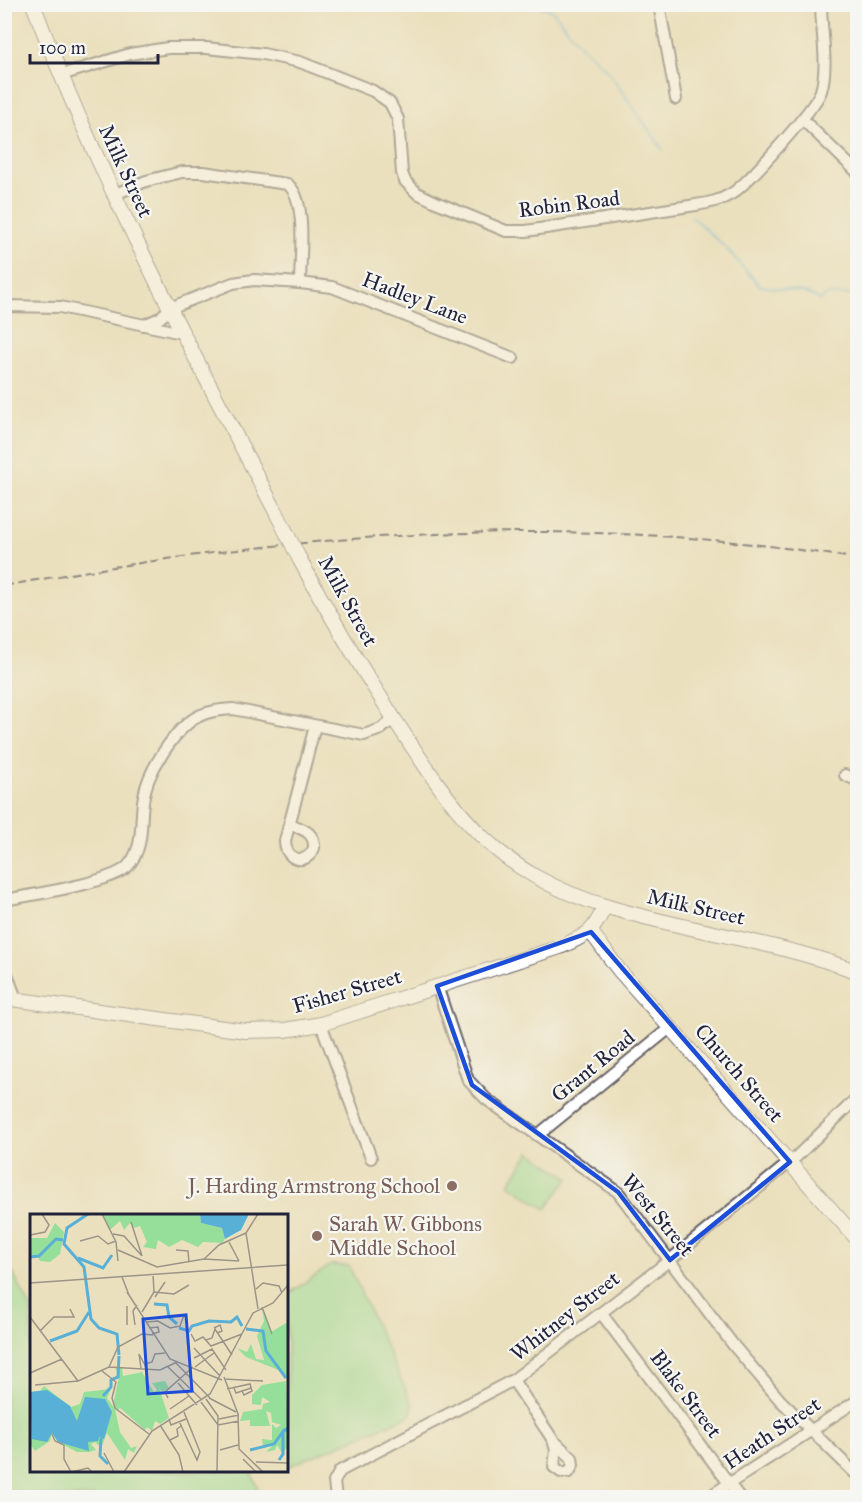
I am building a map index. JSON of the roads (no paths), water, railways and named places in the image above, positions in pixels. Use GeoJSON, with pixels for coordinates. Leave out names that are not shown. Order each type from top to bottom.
{"type":"FeatureCollection","features":[{"type":"Feature","properties":{"kind":"main road","name":"Milk Street"},"geometry":{"type":"LineString","coordinates":[[33,4],[113,195],[299,558],[335,625],[447,799],[486,842],[516,865],[566,892],[605,906],[676,925],[788,950],[858,972]]}},
{"type":"Feature","properties":{"kind":"main road"},"geometry":{"type":"LineString","coordinates":[[591,932],[597,925],[605,906]]}},
{"type":"Feature","properties":{"kind":"main road","name":"Fisher Street"},"geometry":{"type":"LineString","coordinates":[[10,998],[246,1031],[285,1030],[321,1024],[560,947],[591,932]]}},
{"type":"Feature","properties":{"kind":"main road","name":"Church Street"},"geometry":{"type":"LineString","coordinates":[[591,932],[619,970],[789,1162],[855,1231]]}},
{"type":"Feature","properties":{"kind":"street"},"geometry":{"type":"LineString","coordinates":[[659,4],[676,99]]}},
{"type":"Feature","properties":{"kind":"street","name":"Robin Road"},"geometry":{"type":"LineString","coordinates":[[61,75],[130,54],[168,48],[206,48],[263,54],[300,62],[373,91],[390,103],[398,119],[402,173],[405,181],[417,193],[506,231],[526,231],[715,201],[732,194],[802,119],[820,94],[825,56],[821,4]]}},
{"type":"Feature","properties":{"kind":"street"},"geometry":{"type":"LineString","coordinates":[[802,119],[858,173]]}},
{"type":"Feature","properties":{"kind":"street"},"geometry":{"type":"LineString","coordinates":[[113,195],[146,181],[182,172],[203,172],[287,184],[295,192],[300,206],[300,283]]}},
{"type":"Feature","properties":{"kind":"street","name":"Hadley Lane"},"geometry":{"type":"LineString","coordinates":[[144,325],[160,318],[170,308],[212,290],[244,281],[300,283],[332,287],[513,358]]}},
{"type":"Feature","properties":{"kind":"street"},"geometry":{"type":"LineString","coordinates":[[4,306],[60,307],[182,333]]}},
{"type":"Feature","properties":{"kind":"street"},"geometry":{"type":"LineString","coordinates":[[4,900],[110,877],[127,867],[137,852],[142,834],[144,795],[150,777],[170,745],[196,717],[214,711],[233,710],[364,735],[381,729],[394,718]]}},
{"type":"Feature","properties":{"kind":"street"},"geometry":{"type":"LineString","coordinates":[[290,824],[315,726]]}},
{"type":"Feature","properties":{"kind":"street"},"geometry":{"type":"LineString","coordinates":[[845,775],[858,781]]}},
{"type":"Feature","properties":{"kind":"street"},"geometry":{"type":"LineString","coordinates":[[4,966],[10,998]]}},
{"type":"Feature","properties":{"kind":"street","name":"West Street"},"geometry":{"type":"LineString","coordinates":[[437,986],[468,1080],[486,1099],[618,1192],[734,1346],[780,1400],[858,1476]]}},
{"type":"Feature","properties":{"kind":"street"},"geometry":{"type":"LineString","coordinates":[[321,1024],[371,1158]]}},
{"type":"Feature","properties":{"kind":"street","name":"Grant Road"},"geometry":{"type":"LineString","coordinates":[[538,1136],[671,1027]]}},
{"type":"Feature","properties":{"kind":"street","name":"Whitney Street"},"geometry":{"type":"LineString","coordinates":[[336,1497],[334,1488],[336,1476],[344,1468],[513,1380],[670,1260],[789,1162],[858,1097]]}},
{"type":"Feature","properties":{"kind":"street","name":"Blake Street"},"geometry":{"type":"LineString","coordinates":[[601,1313],[741,1497]]}},
{"type":"Feature","properties":{"kind":"street"},"geometry":{"type":"LineString","coordinates":[[513,1380],[553,1440]]}},
{"type":"Feature","properties":{"kind":"street","name":"Heath Street"},"geometry":{"type":"LineString","coordinates":[[707,1497],[858,1400]]}},
{"type":"Feature","properties":{"kind":"waterway"},"geometry":{"type":"LineString","coordinates":[[534,4],[553,11],[581,46],[607,70],[663,150]]}},
{"type":"Feature","properties":{"kind":"waterway"},"geometry":{"type":"LineString","coordinates":[[692,217],[726,248],[760,286],[803,292],[821,300],[827,295],[858,295]]}},
{"type":"Feature","properties":{"kind":"railway"},"geometry":{"type":"LineString","coordinates":[[4,586],[216,553],[323,541],[430,534],[537,532],[644,535],[751,544],[858,559]]}},
{"type":"Feature","properties":{"kind":"place","name":"J. Harding Armstrong School"},"geometry":{"type":"Point","coordinates":[452,1186]}},
{"type":"Feature","properties":{"kind":"place","name":"Sarah W. Gibbons Middle School"},"geometry":{"type":"Point","coordinates":[317,1236]}}]}
